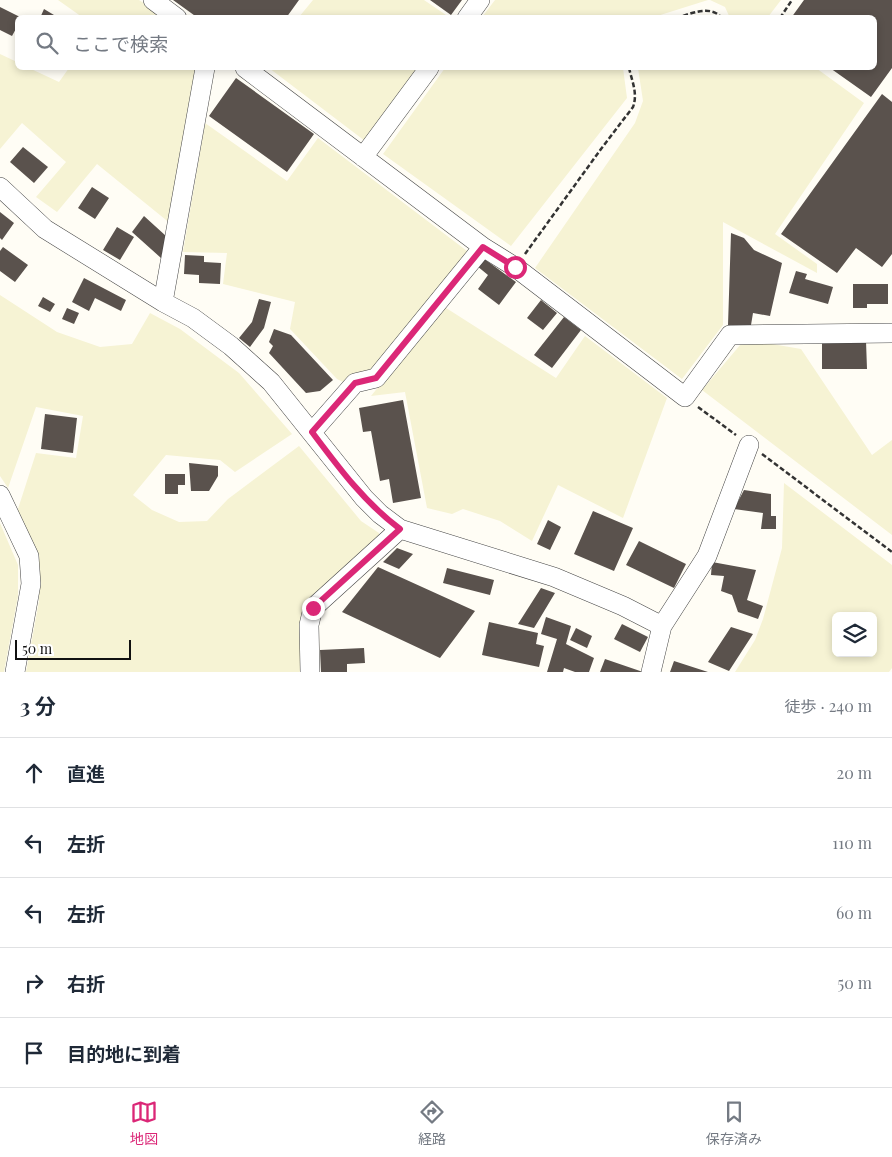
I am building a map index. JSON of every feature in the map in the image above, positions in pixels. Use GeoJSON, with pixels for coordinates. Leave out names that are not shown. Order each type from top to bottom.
{"type":"FeatureCollection","features":[{"type":"Feature","properties":{"kind":"street"},"geometry":{"type":"LineString","coordinates":[[153,0],[173,15]]}},
{"type":"Feature","properties":{"kind":"street"},"geometry":{"type":"LineString","coordinates":[[469,15],[480,0]]}},
{"type":"Feature","properties":{"kind":"street"},"geometry":{"type":"LineString","coordinates":[[163,302],[205,70]]}},
{"type":"Feature","properties":{"kind":"street"},"geometry":{"type":"LineString","coordinates":[[248,70],[483,247],[515,267],[685,397],[730,335],[892,333]]}},
{"type":"Feature","properties":{"kind":"street"},"geometry":{"type":"LineString","coordinates":[[363,157],[428,70]]}},
{"type":"Feature","properties":{"kind":"street"},"geometry":{"type":"LineString","coordinates":[[0,187],[45,229],[192,318],[231,346],[271,382],[364,498],[380,514],[400,529],[554,577],[623,606],[662,626]]}},
{"type":"Feature","properties":{"kind":"street"},"geometry":{"type":"LineString","coordinates":[[312,432],[355,383],[376,378],[483,247]]}},
{"type":"Feature","properties":{"kind":"street"},"geometry":{"type":"LineString","coordinates":[[651,672],[662,626],[707,556],[749,445]]}},
{"type":"Feature","properties":{"kind":"street"},"geometry":{"type":"LineString","coordinates":[[0,495],[28,556],[31,584],[15,672]]}},
{"type":"Feature","properties":{"kind":"street"},"geometry":{"type":"LineString","coordinates":[[310,672],[309,626],[313,608],[400,529]]}},
{"type":"Feature","properties":{"kind":"path"},"geometry":{"type":"LineString","coordinates":[[782,15],[792,0]]}},
{"type":"Feature","properties":{"kind":"path"},"geometry":{"type":"LineString","coordinates":[[686,15],[704,10],[712,11],[718,15]]}},
{"type":"Feature","properties":{"kind":"path"},"geometry":{"type":"LineString","coordinates":[[515,267],[633,108],[636,100],[629,70]]}},
{"type":"Feature","properties":{"kind":"path"},"geometry":{"type":"LineString","coordinates":[[685,397],[892,552]]}},
{"type":"Feature","properties":{"kind":"shaded area"},"geometry":{"type":"Polygon","coordinates":[[[58,0],[139,0],[162,15],[79,15],[58,0]]]}},
{"type":"Feature","properties":{"kind":"shaded area"},"geometry":{"type":"Polygon","coordinates":[[[313,0],[424,0],[446,15],[301,15],[313,0]]]}},
{"type":"Feature","properties":{"kind":"shaded area"},"geometry":{"type":"Polygon","coordinates":[[[495,0],[708,0],[660,15],[484,15],[495,0]]]}},
{"type":"Feature","properties":{"kind":"shaded area"},"geometry":{"type":"Polygon","coordinates":[[[710,0],[781,0],[770,15],[729,15],[725,7],[710,0]]]}},
{"type":"Feature","properties":{"kind":"shaded area"},"geometry":{"type":"Polygon","coordinates":[[[0,54],[15,61],[15,70],[33,70],[59,82],[68,70],[198,70],[171,224],[97,164],[57,212],[36,197],[66,162],[22,123],[0,149],[0,54]]]}},
{"type":"Feature","properties":{"kind":"shaded area"},"geometry":{"type":"Polygon","coordinates":[[[272,70],[419,70],[365,141],[272,70]]]}},
{"type":"Feature","properties":{"kind":"shaded area"},"geometry":{"type":"Polygon","coordinates":[[[444,70],[623,70],[627,98],[511,246],[383,154],[444,70]]]}},
{"type":"Feature","properties":{"kind":"shaded area"},"geometry":{"type":"Polygon","coordinates":[[[638,70],[819,70],[864,103],[775,234],[817,264],[817,273],[723,222],[723,325],[682,379],[535,268],[635,123],[643,101],[638,70]]]}},
{"type":"Feature","properties":{"kind":"shaded area"},"geometry":{"type":"Polygon","coordinates":[[[205,123],[287,181],[318,138],[471,254],[371,373],[347,384],[337,379],[290,329],[295,302],[223,284],[227,253],[183,252],[205,123]]]}},
{"type":"Feature","properties":{"kind":"shaded area"},"geometry":{"type":"Polygon","coordinates":[[[0,295],[57,332],[100,347],[132,344],[150,313],[180,329],[239,373],[292,434],[235,472],[220,460],[166,455],[133,495],[152,510],[179,522],[207,521],[228,499],[299,446],[361,521],[379,533],[379,540],[311,601],[305,672],[26,672],[39,601],[38,554],[17,512],[36,453],[76,458],[83,416],[36,407],[8,488],[0,476],[0,295]]]}},
{"type":"Feature","properties":{"kind":"shaded area"},"geometry":{"type":"Polygon","coordinates":[[[443,306],[556,378],[585,336],[667,398],[623,518],[558,485],[532,541],[500,521],[463,509],[452,514],[427,508],[405,392],[371,396],[443,306]]]}},
{"type":"Feature","properties":{"kind":"shaded area"},"geometry":{"type":"Polygon","coordinates":[[[741,344],[772,344],[801,349],[872,455],[892,440],[892,535],[702,390],[741,344]]]}},
{"type":"Feature","properties":{"kind":"shaded area"},"geometry":{"type":"Polygon","coordinates":[[[784,483],[892,565],[892,668],[889,672],[735,672],[755,640],[763,619],[782,548],[784,483]]]}},
{"type":"Feature","properties":{"kind":"shaded area"},"geometry":{"type":"Polygon","coordinates":[[[0,523],[18,565],[18,596],[4,672],[0,672],[0,523]]]}},
{"type":"Feature","properties":{"kind":"building"},"geometry":{"type":"Polygon","coordinates":[[[173,0],[299,0],[288,15],[194,15],[173,0]]]}},
{"type":"Feature","properties":{"kind":"building"},"geometry":{"type":"Polygon","coordinates":[[[430,0],[462,0],[451,15],[430,0]]]}},
{"type":"Feature","properties":{"kind":"building"},"geometry":{"type":"Polygon","coordinates":[[[804,0],[892,0],[892,68],[871,97],[833,70],[877,70],[877,15],[793,15],[804,0]]]}},
{"type":"Feature","properties":{"kind":"building"},"geometry":{"type":"Polygon","coordinates":[[[0,7],[16,15],[15,30],[12,36],[0,30],[0,7]]]}},
{"type":"Feature","properties":{"kind":"building"},"geometry":{"type":"Polygon","coordinates":[[[44,9],[54,15],[41,15],[44,9]]]}},
{"type":"Feature","properties":{"kind":"building"},"geometry":{"type":"Polygon","coordinates":[[[236,78],[314,134],[287,172],[209,116],[236,78]]]}},
{"type":"Feature","properties":{"kind":"building"},"geometry":{"type":"Polygon","coordinates":[[[882,94],[892,102],[892,254],[882,267],[856,248],[837,273],[781,234],[882,94]]]}},
{"type":"Feature","properties":{"kind":"building"},"geometry":{"type":"Polygon","coordinates":[[[23,147],[48,167],[34,183],[10,162],[23,147]]]}},
{"type":"Feature","properties":{"kind":"building"},"geometry":{"type":"Polygon","coordinates":[[[92,187],[109,198],[95,219],[78,208],[92,187]]]}},
{"type":"Feature","properties":{"kind":"building"},"geometry":{"type":"Polygon","coordinates":[[[0,212],[14,223],[2,240],[0,238],[0,212]]]}},
{"type":"Feature","properties":{"kind":"building"},"geometry":{"type":"Polygon","coordinates":[[[144,216],[166,236],[161,258],[132,232],[144,216]]]}},
{"type":"Feature","properties":{"kind":"building"},"geometry":{"type":"Polygon","coordinates":[[[117,227],[134,237],[120,260],[103,250],[117,227]]]}},
{"type":"Feature","properties":{"kind":"building"},"geometry":{"type":"Polygon","coordinates":[[[731,233],[744,238],[754,250],[782,263],[770,316],[753,313],[751,325],[728,325],[731,233]]]}},
{"type":"Feature","properties":{"kind":"building"},"geometry":{"type":"Polygon","coordinates":[[[3,247],[28,265],[15,282],[0,271],[0,251],[3,247]]]}},
{"type":"Feature","properties":{"kind":"building"},"geometry":{"type":"Polygon","coordinates":[[[185,255],[204,256],[204,262],[221,263],[220,284],[199,283],[199,275],[184,274],[185,255]]]}},
{"type":"Feature","properties":{"kind":"building"},"geometry":{"type":"Polygon","coordinates":[[[483,258],[516,282],[499,305],[478,289],[488,275],[477,266],[483,258]]]}},
{"type":"Feature","properties":{"kind":"building"},"geometry":{"type":"Polygon","coordinates":[[[796,271],[807,274],[805,279],[833,287],[828,304],[789,293],[796,271]]]}},
{"type":"Feature","properties":{"kind":"building"},"geometry":{"type":"Polygon","coordinates":[[[84,278],[126,300],[121,311],[95,298],[89,311],[72,302],[84,278]]]}},
{"type":"Feature","properties":{"kind":"building"},"geometry":{"type":"Polygon","coordinates":[[[853,284],[888,284],[888,304],[867,304],[867,308],[853,308],[853,284]]]}},
{"type":"Feature","properties":{"kind":"building"},"geometry":{"type":"Polygon","coordinates":[[[43,297],[55,304],[50,312],[38,306],[43,297]]]}},
{"type":"Feature","properties":{"kind":"building"},"geometry":{"type":"Polygon","coordinates":[[[259,299],[271,302],[264,328],[250,347],[239,338],[252,322],[259,299]]]}},
{"type":"Feature","properties":{"kind":"building"},"geometry":{"type":"Polygon","coordinates":[[[541,300],[557,313],[543,330],[527,318],[541,300]]]}},
{"type":"Feature","properties":{"kind":"building"},"geometry":{"type":"Polygon","coordinates":[[[67,308],[79,313],[74,324],[62,319],[67,308]]]}},
{"type":"Feature","properties":{"kind":"building"},"geometry":{"type":"Polygon","coordinates":[[[564,317],[581,330],[552,368],[534,355],[564,317]]]}},
{"type":"Feature","properties":{"kind":"building"},"geometry":{"type":"Polygon","coordinates":[[[274,329],[291,335],[333,380],[320,391],[306,393],[269,353],[273,346],[269,342],[274,329]]]}},
{"type":"Feature","properties":{"kind":"building"},"geometry":{"type":"Polygon","coordinates":[[[866,341],[867,369],[822,369],[822,342],[866,341]]]}},
{"type":"Feature","properties":{"kind":"building"},"geometry":{"type":"Polygon","coordinates":[[[403,400],[421,498],[393,503],[389,479],[380,481],[371,431],[363,432],[359,408],[403,400]]]}},
{"type":"Feature","properties":{"kind":"building"},"geometry":{"type":"Polygon","coordinates":[[[45,414],[77,418],[73,453],[41,449],[45,414]]]}},
{"type":"Feature","properties":{"kind":"building"},"geometry":{"type":"Polygon","coordinates":[[[189,463],[218,466],[218,476],[209,491],[191,491],[189,463]]]}},
{"type":"Feature","properties":{"kind":"building"},"geometry":{"type":"Polygon","coordinates":[[[165,474],[185,474],[185,485],[178,485],[178,494],[165,494],[165,474]]]}},
{"type":"Feature","properties":{"kind":"building"},"geometry":{"type":"Polygon","coordinates":[[[744,490],[771,494],[771,516],[776,516],[776,529],[761,529],[763,513],[734,509],[744,490]]]}},
{"type":"Feature","properties":{"kind":"building"},"geometry":{"type":"Polygon","coordinates":[[[593,511],[633,528],[614,571],[574,554],[593,511]]]}},
{"type":"Feature","properties":{"kind":"building"},"geometry":{"type":"Polygon","coordinates":[[[548,520],[561,527],[550,550],[537,544],[548,520]]]}},
{"type":"Feature","properties":{"kind":"building"},"geometry":{"type":"Polygon","coordinates":[[[639,541],[686,564],[674,588],[626,565],[639,541]]]}},
{"type":"Feature","properties":{"kind":"building"},"geometry":{"type":"Polygon","coordinates":[[[397,548],[413,554],[399,569],[383,562],[397,548]]]}},
{"type":"Feature","properties":{"kind":"building"},"geometry":{"type":"Polygon","coordinates":[[[712,562],[756,570],[747,600],[763,606],[758,619],[738,612],[732,595],[721,591],[724,576],[711,575],[712,562]]]}},
{"type":"Feature","properties":{"kind":"building"},"geometry":{"type":"Polygon","coordinates":[[[378,567],[475,611],[440,658],[342,612],[378,567]]]}},
{"type":"Feature","properties":{"kind":"building"},"geometry":{"type":"Polygon","coordinates":[[[447,568],[494,580],[490,595],[443,583],[447,568]]]}},
{"type":"Feature","properties":{"kind":"building"},"geometry":{"type":"Polygon","coordinates":[[[541,588],[555,593],[534,628],[518,624],[541,588]]]}},
{"type":"Feature","properties":{"kind":"building"},"geometry":{"type":"Polygon","coordinates":[[[546,617],[571,626],[566,644],[594,658],[589,672],[575,672],[564,668],[563,672],[547,672],[557,639],[541,634],[546,617]]]}},
{"type":"Feature","properties":{"kind":"building"},"geometry":{"type":"Polygon","coordinates":[[[489,622],[538,633],[536,644],[544,646],[539,667],[482,655],[489,622]]]}},
{"type":"Feature","properties":{"kind":"building"},"geometry":{"type":"Polygon","coordinates":[[[622,624],[648,637],[640,652],[614,639],[622,624]]]}},
{"type":"Feature","properties":{"kind":"building"},"geometry":{"type":"Polygon","coordinates":[[[731,627],[753,634],[729,671],[708,662],[731,627]]]}},
{"type":"Feature","properties":{"kind":"building"},"geometry":{"type":"Polygon","coordinates":[[[576,628],[592,636],[587,648],[570,640],[576,628]]]}},
{"type":"Feature","properties":{"kind":"building"},"geometry":{"type":"Polygon","coordinates":[[[364,648],[365,663],[347,664],[347,672],[321,672],[320,650],[364,648]]]}},
{"type":"Feature","properties":{"kind":"building"},"geometry":{"type":"Polygon","coordinates":[[[605,659],[643,672],[600,672],[605,659]]]}},
{"type":"Feature","properties":{"kind":"building"},"geometry":{"type":"Polygon","coordinates":[[[674,661],[708,672],[670,672],[674,661]]]}},
{"type":"Feature","properties":{"kind":"route"},"geometry":{"type":"LineString","coordinates":[[313,608],[400,529],[380,514],[364,498],[312,432],[355,383],[376,378],[483,247],[515,267]]}}]}
